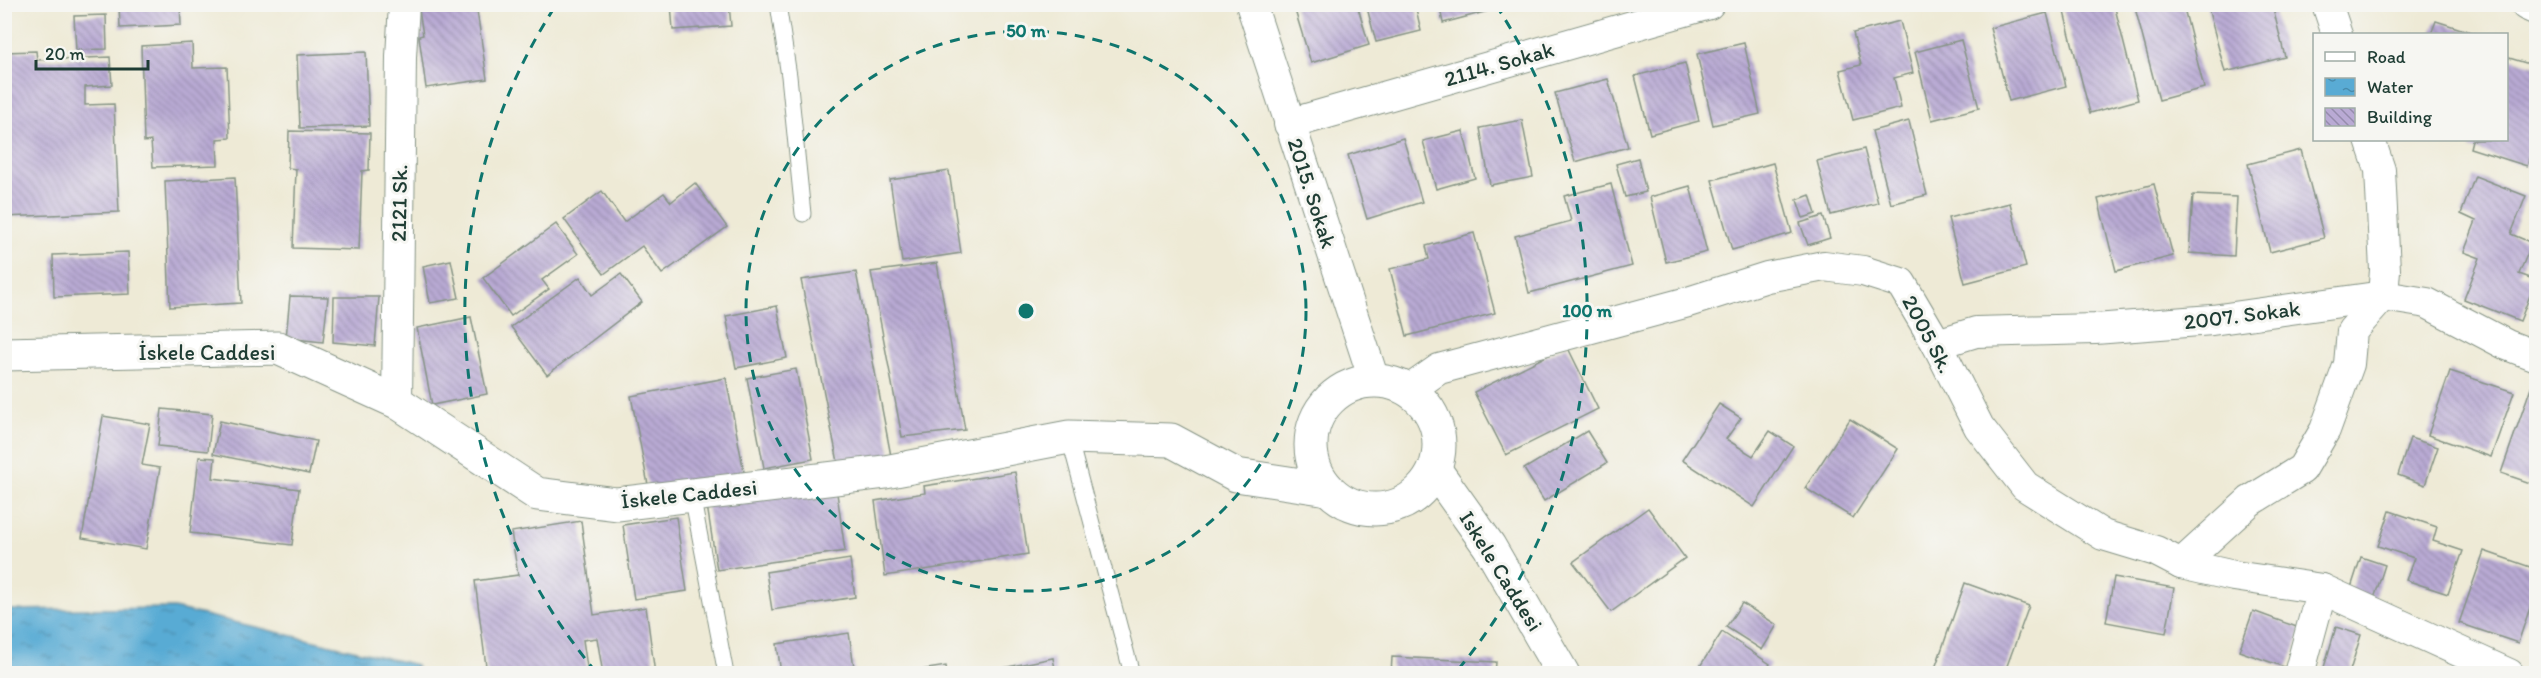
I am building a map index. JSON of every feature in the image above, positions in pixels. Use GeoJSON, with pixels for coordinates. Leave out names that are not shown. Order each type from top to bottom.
{"type":"FeatureCollection","features":[{"type":"Feature","properties":{"kind":"street","name":"2121 Sk."},"geometry":{"type":"LineString","coordinates":[[397,402],[401,69],[404,4]]}},
{"type":"Feature","properties":{"kind":"street","name":"2015. Sokak"},"geometry":{"type":"LineString","coordinates":[[1251,4],[1374,380]]}},
{"type":"Feature","properties":{"kind":"street","name":"2114. Sokak"},"geometry":{"type":"LineString","coordinates":[[1289,124],[1709,4]]}},
{"type":"Feature","properties":{"kind":"street"},"geometry":{"type":"LineString","coordinates":[[2327,4],[2337,33]]}},
{"type":"Feature","properties":{"kind":"street"},"geometry":{"type":"LineString","coordinates":[[2527,4],[2536,8]]}},
{"type":"Feature","properties":{"kind":"street"},"geometry":{"type":"LineString","coordinates":[[2181,564],[2250,501],[2302,470],[2325,430],[2349,364],[2352,331],[2383,296],[2385,270],[2380,170],[2370,141]]}},
{"type":"Feature","properties":{"kind":"street","name":"2005 Sk."},"geometry":{"type":"LineString","coordinates":[[1409,390],[1439,369],[1688,302],[1767,277],[1824,266],[1863,271],[1901,284],[1937,344],[1978,427],[2025,486],[2103,535],[2156,552],[2181,564],[2234,576],[2322,589],[2509,674]]}},
{"type":"Feature","properties":{"kind":"street","name":"2007. Sokak"},"geometry":{"type":"LineString","coordinates":[[1937,344],[1976,332],[2096,329],[2212,320],[2383,296],[2427,303],[2507,345],[2536,356]]}},
{"type":"Feature","properties":{"kind":"street","name":"İskele Caddesi"},"geometry":{"type":"LineString","coordinates":[[4,354],[278,348],[397,402],[537,494],[617,504],[885,472],[1070,437],[1171,440],[1236,475],[1328,489]]}},
{"type":"Feature","properties":{"kind":"street"},"geometry":{"type":"LineString","coordinates":[[1374,380],[1392,382],[1409,390],[1423,401],[1434,416],[1439,433],[1440,452],[1435,470],[1426,486],[1412,498],[1395,506],[1377,509],[1359,507],[1342,500],[1328,489],[1317,473],[1312,456],[1311,438],[1316,420],[1325,404],[1339,392],[1355,384],[1374,380]]}},
{"type":"Feature","properties":{"kind":"street","name":"Iskele Caddesi"},"geometry":{"type":"LineString","coordinates":[[1435,470],[1489,546],[1563,674]]}},
{"type":"Feature","properties":{"kind":"street"},"geometry":{"type":"LineString","coordinates":[[2299,674],[2322,589]]}},
{"type":"Feature","properties":{"kind":"lane"},"geometry":{"type":"LineString","coordinates":[[778,4],[789,76],[803,214]]}},
{"type":"Feature","properties":{"kind":"lane"},"geometry":{"type":"LineString","coordinates":[[1070,437],[1132,674]]}},
{"type":"Feature","properties":{"kind":"lane"},"geometry":{"type":"LineString","coordinates":[[692,495],[726,674]]}},
{"type":"Feature","properties":{"kind":"water"},"geometry":{"type":"Polygon","coordinates":[[[174,608],[416,665],[418,673],[5,673],[5,610],[174,608]]]}},
{"type":"Feature","properties":{"kind":"building"},"geometry":{"type":"Polygon","coordinates":[[[119,4],[180,4],[181,25],[120,28],[119,4]]]}},
{"type":"Feature","properties":{"kind":"building"},"geometry":{"type":"Polygon","coordinates":[[[418,4],[476,4],[487,79],[426,88],[419,36],[423,35],[418,4]]]}},
{"type":"Feature","properties":{"kind":"building"},"geometry":{"type":"Polygon","coordinates":[[[671,4],[729,4],[731,26],[673,30],[671,4]]]}},
{"type":"Feature","properties":{"kind":"building"},"geometry":{"type":"Polygon","coordinates":[[[1304,4],[1357,4],[1369,45],[1311,63],[1294,7],[1304,4]]]}},
{"type":"Feature","properties":{"kind":"building"},"geometry":{"type":"Polygon","coordinates":[[[1366,4],[1415,4],[1421,31],[1376,42],[1366,4]]]}},
{"type":"Feature","properties":{"kind":"building"},"geometry":{"type":"Polygon","coordinates":[[[1439,4],[1495,4],[1496,9],[1443,23],[1439,4]]]}},
{"type":"Feature","properties":{"kind":"building"},"geometry":{"type":"Polygon","coordinates":[[[2078,4],[2114,4],[2138,100],[2090,113],[2063,8],[2078,4]]]}},
{"type":"Feature","properties":{"kind":"building"},"geometry":{"type":"Polygon","coordinates":[[[2134,4],[2183,4],[2204,88],[2159,100],[2134,4]]]}},
{"type":"Feature","properties":{"kind":"building"},"geometry":{"type":"Polygon","coordinates":[[[2207,4],[2272,4],[2285,57],[2225,72],[2207,4]]]}},
{"type":"Feature","properties":{"kind":"building"},"geometry":{"type":"Polygon","coordinates":[[[2047,13],[2066,86],[2009,101],[1990,28],[2047,13]]]}},
{"type":"Feature","properties":{"kind":"building"},"geometry":{"type":"Polygon","coordinates":[[[106,15],[107,49],[76,50],[74,16],[106,15]]]}},
{"type":"Feature","properties":{"kind":"building"},"geometry":{"type":"Polygon","coordinates":[[[1900,21],[1913,73],[1894,78],[1901,108],[1853,120],[1840,70],[1861,65],[1853,33],[1900,21]]]}},
{"type":"Feature","properties":{"kind":"building"},"geometry":{"type":"Polygon","coordinates":[[[2436,21],[2474,33],[2431,33],[2436,21]]]}},
{"type":"Feature","properties":{"kind":"building"},"geometry":{"type":"Polygon","coordinates":[[[1961,40],[1979,108],[1932,120],[1915,52],[1961,40]]]}},
{"type":"Feature","properties":{"kind":"building"},"geometry":{"type":"Polygon","coordinates":[[[192,43],[193,68],[227,67],[230,138],[217,139],[218,165],[153,167],[151,141],[144,142],[141,46],[192,43]]]}},
{"type":"Feature","properties":{"kind":"building"},"geometry":{"type":"Polygon","coordinates":[[[1744,43],[1760,114],[1713,125],[1697,54],[1744,43]]]}},
{"type":"Feature","properties":{"kind":"building"},"geometry":{"type":"Polygon","coordinates":[[[36,51],[37,60],[110,57],[112,85],[85,87],[85,105],[114,104],[119,212],[4,217],[4,52],[36,51]]]}},
{"type":"Feature","properties":{"kind":"building"},"geometry":{"type":"Polygon","coordinates":[[[366,52],[369,126],[300,128],[297,55],[366,52]]]}},
{"type":"Feature","properties":{"kind":"building"},"geometry":{"type":"Polygon","coordinates":[[[2508,58],[2536,66],[2536,137],[2527,166],[2470,148],[2472,141],[2508,141],[2508,58]]]}},
{"type":"Feature","properties":{"kind":"building"},"geometry":{"type":"Polygon","coordinates":[[[1685,63],[1699,121],[1650,134],[1635,76],[1685,63]]]}},
{"type":"Feature","properties":{"kind":"building"},"geometry":{"type":"Polygon","coordinates":[[[1608,79],[1628,147],[1575,162],[1555,93],[1608,79]]]}},
{"type":"Feature","properties":{"kind":"building"},"geometry":{"type":"Polygon","coordinates":[[[1522,120],[1533,177],[1490,185],[1480,128],[1522,120]]]}},
{"type":"Feature","properties":{"kind":"building"},"geometry":{"type":"Polygon","coordinates":[[[1909,121],[1927,195],[1891,204],[1872,131],[1909,121]]]}},
{"type":"Feature","properties":{"kind":"building"},"geometry":{"type":"Polygon","coordinates":[[[289,131],[370,133],[369,170],[362,171],[359,250],[293,248],[296,169],[288,168],[289,131]]]}},
{"type":"Feature","properties":{"kind":"building"},"geometry":{"type":"Polygon","coordinates":[[[1463,131],[1475,178],[1436,189],[1423,141],[1463,131]]]}},
{"type":"Feature","properties":{"kind":"building"},"geometry":{"type":"Polygon","coordinates":[[[1403,138],[1422,202],[1367,219],[1348,155],[1403,138]]]}},
{"type":"Feature","properties":{"kind":"building"},"geometry":{"type":"Polygon","coordinates":[[[1864,149],[1878,203],[1831,215],[1817,161],[1864,149]]]}},
{"type":"Feature","properties":{"kind":"building"},"geometry":{"type":"Polygon","coordinates":[[[2301,150],[2324,238],[2270,252],[2248,164],[2301,150]]]}},
{"type":"Feature","properties":{"kind":"building"},"geometry":{"type":"Polygon","coordinates":[[[1638,158],[1646,192],[1625,197],[1616,164],[1638,158]]]}},
{"type":"Feature","properties":{"kind":"building"},"geometry":{"type":"Polygon","coordinates":[[[1773,163],[1792,233],[1732,250],[1712,180],[1773,163]]]}},
{"type":"Feature","properties":{"kind":"building"},"geometry":{"type":"Polygon","coordinates":[[[949,171],[961,253],[902,262],[890,180],[949,171]]]}},
{"type":"Feature","properties":{"kind":"building"},"geometry":{"type":"Polygon","coordinates":[[[2475,176],[2526,196],[2511,234],[2532,243],[2519,274],[2536,280],[2520,321],[2464,299],[2480,258],[2464,252],[2476,221],[2461,214],[2475,176]]]}},
{"type":"Feature","properties":{"kind":"building"},"geometry":{"type":"Polygon","coordinates":[[[235,177],[241,303],[170,307],[165,181],[235,177]]]}},
{"type":"Feature","properties":{"kind":"building"},"geometry":{"type":"Polygon","coordinates":[[[695,183],[727,227],[662,274],[642,246],[604,274],[564,219],[602,191],[624,222],[664,193],[671,202],[695,183]]]}},
{"type":"Feature","properties":{"kind":"building"},"geometry":{"type":"Polygon","coordinates":[[[1611,184],[1632,266],[1529,293],[1515,236],[1571,221],[1564,196],[1611,184]]]}},
{"type":"Feature","properties":{"kind":"building"},"geometry":{"type":"Polygon","coordinates":[[[2154,184],[2173,256],[2116,271],[2098,199],[2154,184]]]}},
{"type":"Feature","properties":{"kind":"building"},"geometry":{"type":"Polygon","coordinates":[[[1690,186],[1707,252],[1666,262],[1650,197],[1690,186]]]}},
{"type":"Feature","properties":{"kind":"building"},"geometry":{"type":"Polygon","coordinates":[[[1810,195],[1816,214],[1803,218],[1797,200],[1810,195]]]}},
{"type":"Feature","properties":{"kind":"building"},"geometry":{"type":"Polygon","coordinates":[[[2193,195],[2237,197],[2234,256],[2189,253],[2193,195]]]}},
{"type":"Feature","properties":{"kind":"building"},"geometry":{"type":"Polygon","coordinates":[[[2010,203],[2026,267],[1965,283],[1948,218],[2010,203]]]}},
{"type":"Feature","properties":{"kind":"building"},"geometry":{"type":"Polygon","coordinates":[[[1823,216],[1830,238],[1808,245],[1800,223],[1823,216]]]}},
{"type":"Feature","properties":{"kind":"building"},"geometry":{"type":"Polygon","coordinates":[[[556,224],[578,254],[542,280],[549,289],[511,316],[483,278],[556,224]]]}},
{"type":"Feature","properties":{"kind":"building"},"geometry":{"type":"Polygon","coordinates":[[[1474,233],[1495,313],[1407,336],[1390,269],[1429,259],[1426,246],[1474,233]]]}},
{"type":"Feature","properties":{"kind":"building"},"geometry":{"type":"Polygon","coordinates":[[[128,252],[130,294],[54,297],[53,255],[128,252]]]}},
{"type":"Feature","properties":{"kind":"building"},"geometry":{"type":"Polygon","coordinates":[[[451,260],[459,298],[430,303],[423,266],[451,260]]]}},
{"type":"Feature","properties":{"kind":"building"},"geometry":{"type":"Polygon","coordinates":[[[937,263],[965,430],[902,437],[871,272],[937,263]]]}},
{"type":"Feature","properties":{"kind":"building"},"geometry":{"type":"Polygon","coordinates":[[[856,272],[891,456],[839,467],[801,280],[856,272]]]}},
{"type":"Feature","properties":{"kind":"building"},"geometry":{"type":"Polygon","coordinates":[[[621,274],[642,302],[547,375],[511,327],[580,277],[592,295],[621,274]]]}},
{"type":"Feature","properties":{"kind":"building"},"geometry":{"type":"Polygon","coordinates":[[[290,296],[328,297],[323,342],[286,338],[290,296]]]}},
{"type":"Feature","properties":{"kind":"building"},"geometry":{"type":"Polygon","coordinates":[[[334,297],[379,297],[375,346],[333,342],[334,297]]]}},
{"type":"Feature","properties":{"kind":"building"},"geometry":{"type":"Polygon","coordinates":[[[777,306],[787,358],[736,368],[726,316],[777,306]]]}},
{"type":"Feature","properties":{"kind":"building"},"geometry":{"type":"Polygon","coordinates":[[[471,317],[487,394],[432,405],[417,328],[471,317]]]}},
{"type":"Feature","properties":{"kind":"building"},"geometry":{"type":"Polygon","coordinates":[[[1567,346],[1598,409],[1506,455],[1474,392],[1567,346]]]}},
{"type":"Feature","properties":{"kind":"building"},"geometry":{"type":"Polygon","coordinates":[[[796,369],[813,459],[764,468],[747,378],[796,369]]]}},
{"type":"Feature","properties":{"kind":"building"},"geometry":{"type":"Polygon","coordinates":[[[2450,371],[2514,392],[2491,457],[2428,435],[2450,371]]]}},
{"type":"Feature","properties":{"kind":"building"},"geometry":{"type":"Polygon","coordinates":[[[726,378],[744,472],[649,490],[631,396],[726,378]]]}},
{"type":"Feature","properties":{"kind":"building"},"geometry":{"type":"Polygon","coordinates":[[[2531,387],[2536,389],[2536,485],[2501,473],[2531,387]]]}},
{"type":"Feature","properties":{"kind":"building"},"geometry":{"type":"Polygon","coordinates":[[[1719,404],[1741,418],[1726,439],[1753,456],[1770,431],[1793,446],[1754,507],[1682,460],[1719,404]]]}},
{"type":"Feature","properties":{"kind":"building"},"geometry":{"type":"Polygon","coordinates":[[[162,409],[212,414],[208,451],[158,446],[162,409]]]}},
{"type":"Feature","properties":{"kind":"building"},"geometry":{"type":"Polygon","coordinates":[[[103,416],[150,424],[142,465],[160,468],[146,549],[82,538],[103,416]]]}},
{"type":"Feature","properties":{"kind":"building"},"geometry":{"type":"Polygon","coordinates":[[[1850,419],[1898,449],[1853,518],[1805,488],[1850,419]]]}},
{"type":"Feature","properties":{"kind":"building"},"geometry":{"type":"Polygon","coordinates":[[[220,421],[316,441],[309,474],[213,454],[220,421]]]}},
{"type":"Feature","properties":{"kind":"building"},"geometry":{"type":"Polygon","coordinates":[[[1587,431],[1607,463],[1544,501],[1524,469],[1587,431]]]}},
{"type":"Feature","properties":{"kind":"building"},"geometry":{"type":"Polygon","coordinates":[[[2410,438],[2438,447],[2425,485],[2398,475],[2410,438]]]}},
{"type":"Feature","properties":{"kind":"building"},"geometry":{"type":"Polygon","coordinates":[[[199,457],[215,458],[213,478],[299,489],[292,545],[190,533],[199,457]]]}},
{"type":"Feature","properties":{"kind":"building"},"geometry":{"type":"Polygon","coordinates":[[[1015,472],[1028,554],[885,576],[875,501],[925,493],[924,486],[1015,472]]]}},
{"type":"Feature","properties":{"kind":"building"},"geometry":{"type":"Polygon","coordinates":[[[836,486],[845,551],[717,570],[707,505],[836,486]]]}},
{"type":"Feature","properties":{"kind":"building"},"geometry":{"type":"Polygon","coordinates":[[[1648,508],[1685,558],[1611,612],[1573,562],[1648,508]]]}},
{"type":"Feature","properties":{"kind":"building"},"geometry":{"type":"Polygon","coordinates":[[[2390,511],[2437,527],[2433,541],[2463,551],[2448,594],[2406,580],[2414,558],[2378,546],[2390,511]]]}},
{"type":"Feature","properties":{"kind":"building"},"geometry":{"type":"Polygon","coordinates":[[[676,517],[687,591],[634,599],[623,525],[676,517]]]}},
{"type":"Feature","properties":{"kind":"building"},"geometry":{"type":"Polygon","coordinates":[[[581,521],[594,615],[646,607],[655,674],[603,674],[597,638],[583,640],[588,674],[487,674],[475,581],[518,575],[511,532],[581,521]]]}},
{"type":"Feature","properties":{"kind":"building"},"geometry":{"type":"Polygon","coordinates":[[[2484,551],[2536,569],[2536,590],[2518,643],[2459,623],[2484,551]]]}},
{"type":"Feature","properties":{"kind":"building"},"geometry":{"type":"Polygon","coordinates":[[[2361,557],[2385,565],[2372,605],[2348,597],[2361,557]]]}},
{"type":"Feature","properties":{"kind":"building"},"geometry":{"type":"Polygon","coordinates":[[[850,559],[855,597],[772,610],[766,572],[850,559]]]}},
{"type":"Feature","properties":{"kind":"building"},"geometry":{"type":"Polygon","coordinates":[[[2114,577],[2174,588],[2166,633],[2106,622],[2114,577]]]}},
{"type":"Feature","properties":{"kind":"building"},"geometry":{"type":"Polygon","coordinates":[[[1965,583],[2029,606],[2004,674],[1933,674],[1965,583]]]}},
{"type":"Feature","properties":{"kind":"building"},"geometry":{"type":"Polygon","coordinates":[[[1742,603],[1777,625],[1762,650],[1726,627],[1742,603]]]}},
{"type":"Feature","properties":{"kind":"building"},"geometry":{"type":"Polygon","coordinates":[[[2253,611],[2302,629],[2287,668],[2239,651],[2253,611]]]}},
{"type":"Feature","properties":{"kind":"building"},"geometry":{"type":"Polygon","coordinates":[[[2336,627],[2361,635],[2349,674],[2322,674],[2336,627]]]}},
{"type":"Feature","properties":{"kind":"building"},"geometry":{"type":"Polygon","coordinates":[[[1722,632],[1770,664],[1764,674],[1695,674],[1722,632]]]}},
{"type":"Feature","properties":{"kind":"building"},"geometry":{"type":"Polygon","coordinates":[[[849,633],[855,674],[781,674],[777,644],[849,633]]]}},
{"type":"Feature","properties":{"kind":"building"},"geometry":{"type":"Polygon","coordinates":[[[1392,657],[1496,662],[1495,674],[1391,674],[1392,657]]]}},
{"type":"Feature","properties":{"kind":"building"},"geometry":{"type":"Polygon","coordinates":[[[1053,658],[1056,674],[983,674],[983,672],[1053,658]]]}},
{"type":"Feature","properties":{"kind":"building"},"geometry":{"type":"Polygon","coordinates":[[[946,666],[947,674],[909,674],[909,672],[946,666]]]}}]}
